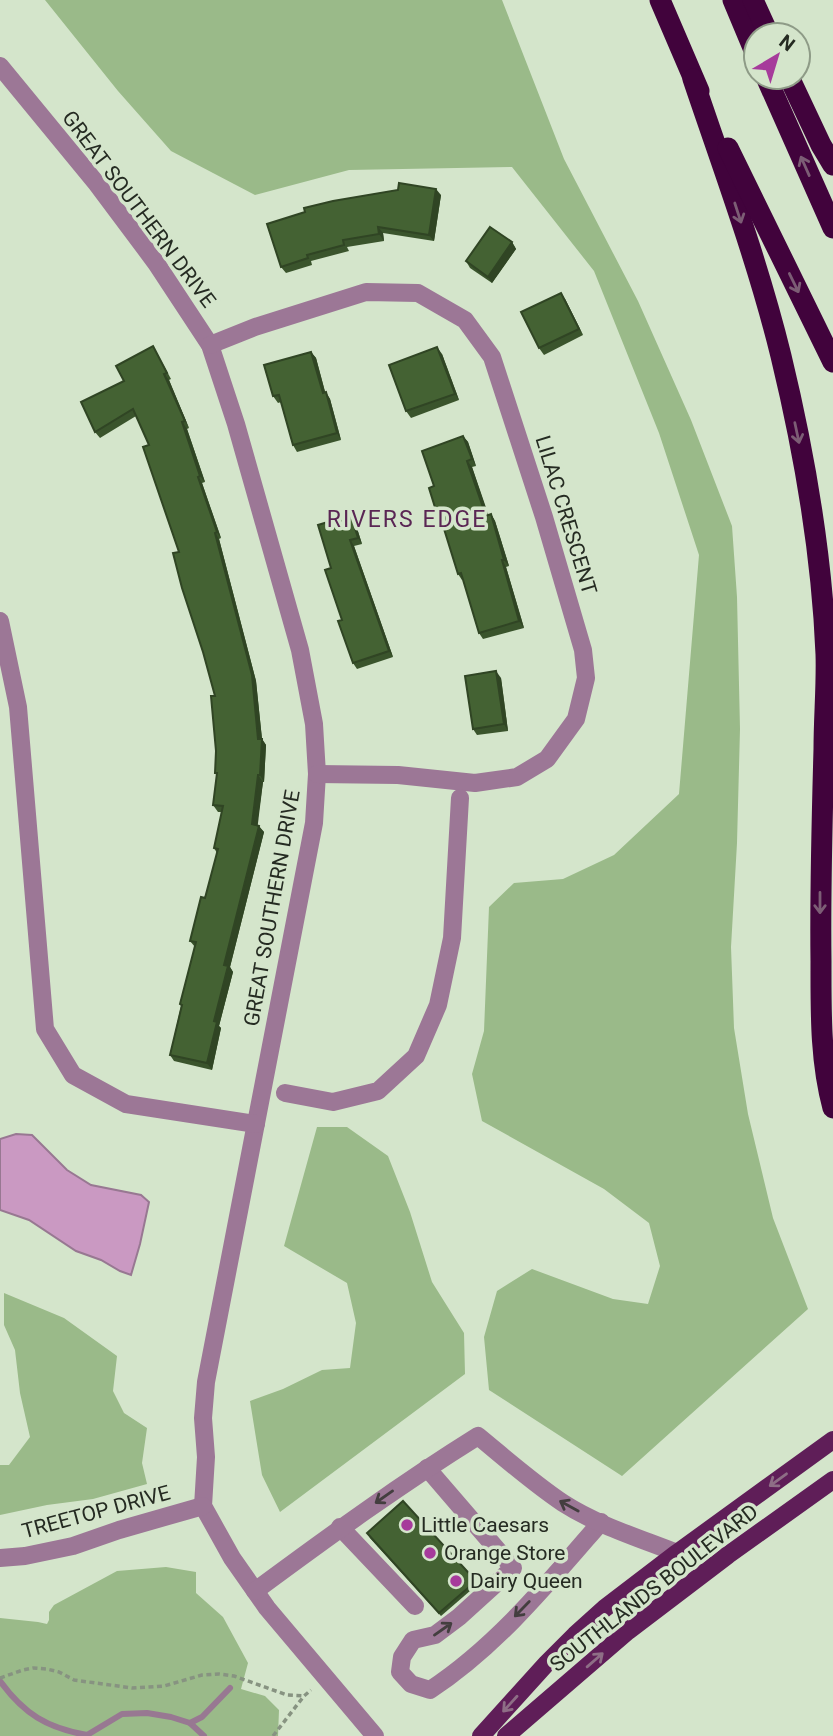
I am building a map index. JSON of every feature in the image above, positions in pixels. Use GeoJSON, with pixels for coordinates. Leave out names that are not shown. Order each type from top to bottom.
{"type":"FeatureCollection","features":[{"type":"Feature","properties":{"kind":"highway"},"geometry":{"type":"LineString","coordinates":[[660,0],[693,79],[833,362]]}},
{"type":"Feature","properties":{"kind":"highway"},"geometry":{"type":"LineString","coordinates":[[733,0],[742,22]]}},
{"type":"Feature","properties":{"kind":"highway"},"geometry":{"type":"LineString","coordinates":[[753,0],[763,21]]}},
{"type":"Feature","properties":{"kind":"highway"},"geometry":{"type":"LineString","coordinates":[[693,79],[755,267],[781,356],[815,537],[826,656],[820,891],[821,1010],[824,1052],[833,1108]]}},
{"type":"Feature","properties":{"kind":"highway"},"geometry":{"type":"LineString","coordinates":[[771,91],[833,228]]}},
{"type":"Feature","properties":{"kind":"highway"},"geometry":{"type":"LineString","coordinates":[[796,91],[833,165]]}},
{"type":"Feature","properties":{"kind":"main road","name":"SOUTHLANDS BOULEVARD"},"geometry":{"type":"LineString","coordinates":[[481,1736],[575,1635],[605,1608],[833,1440]]}},
{"type":"Feature","properties":{"kind":"main road","name":"SOUTHLANDS BOULEVARD"},"geometry":{"type":"LineString","coordinates":[[506,1736],[628,1631],[833,1480]]}},
{"type":"Feature","properties":{"kind":"street","name":"GREAT SOUTHERN DRIVE"},"geometry":{"type":"LineString","coordinates":[[0,66],[104,194],[156,264],[210,345],[236,424],[300,650],[314,724],[317,774],[314,823],[206,1382],[203,1418],[206,1457],[203,1506]]}},
{"type":"Feature","properties":{"kind":"street","name":"LILAC CRESCENT"},"geometry":{"type":"LineString","coordinates":[[210,345],[255,327],[366,292],[418,293],[465,320],[492,357],[544,517],[583,650],[586,678],[576,719],[547,759],[517,777],[475,783],[398,775],[317,774]]}},
{"type":"Feature","properties":{"kind":"street"},"geometry":{"type":"LineString","coordinates":[[0,621],[18,707],[44,1029],[73,1075],[126,1104],[256,1124]]}},
{"type":"Feature","properties":{"kind":"street"},"geometry":{"type":"LineString","coordinates":[[285,1093],[334,1102],[378,1091],[416,1056],[438,1005],[452,938],[460,798]]}},
{"type":"Feature","properties":{"kind":"street"},"geometry":{"type":"LineString","coordinates":[[255,1591],[340,1527],[478,1436],[565,1504],[677,1553]]}},
{"type":"Feature","properties":{"kind":"street"},"geometry":{"type":"LineString","coordinates":[[427,1468],[513,1569],[435,1635],[413,1640],[402,1657],[400,1672],[411,1684],[430,1690],[454,1674],[502,1631],[601,1522]]}},
{"type":"Feature","properties":{"kind":"street"},"geometry":{"type":"LineString","coordinates":[[203,1506],[232,1558],[267,1608],[375,1736]]}},
{"type":"Feature","properties":{"kind":"street","name":"TREETOP DRIVE"},"geometry":{"type":"LineString","coordinates":[[0,1558],[73,1546],[203,1506]]}},
{"type":"Feature","properties":{"kind":"street"},"geometry":{"type":"LineString","coordinates":[[340,1527],[415,1606]]}},
{"type":"Feature","properties":{"kind":"path"},"geometry":{"type":"LineString","coordinates":[[0,1678],[33,1668],[47,1669],[74,1680],[132,1688],[164,1686],[202,1675],[219,1674],[234,1676],[287,1695],[304,1696],[273,1736]]}},
{"type":"Feature","properties":{"kind":"green space"},"geometry":{"type":"Polygon","coordinates":[[[45,0],[502,0],[564,159],[638,301],[691,420],[732,526],[737,597],[740,729],[731,947],[734,1028],[748,1114],[773,1218],[808,1309],[622,1476],[489,1390],[484,1337],[497,1291],[532,1269],[613,1299],[648,1304],[660,1266],[649,1223],[604,1189],[482,1121],[472,1074],[484,1031],[489,907],[514,883],[563,879],[614,855],[679,794],[699,555],[659,433],[594,271],[512,167],[349,170],[255,195],[171,151],[118,91],[45,0]]]}},
{"type":"Feature","properties":{"kind":"green space"},"geometry":{"type":"Polygon","coordinates":[[[317,1127],[347,1127],[388,1156],[410,1212],[432,1282],[464,1333],[465,1374],[280,1512],[262,1475],[250,1401],[322,1370],[350,1368],[356,1323],[347,1283],[284,1246],[317,1127]]]}},
{"type":"Feature","properties":{"kind":"green space"},"geometry":{"type":"Polygon","coordinates":[[[4,1293],[64,1318],[117,1356],[113,1391],[124,1413],[147,1428],[142,1463],[147,1484],[93,1499],[0,1515],[0,1465],[9,1465],[30,1437],[20,1393],[15,1350],[4,1325],[4,1293]]]}},
{"type":"Feature","properties":{"kind":"green space"},"geometry":{"type":"Polygon","coordinates":[[[166,1567],[196,1572],[196,1593],[223,1617],[248,1663],[241,1689],[265,1696],[279,1710],[278,1736],[0,1736],[0,1618],[47,1624],[49,1612],[54,1605],[117,1571],[166,1567]]]}},
{"type":"Feature","properties":{"kind":"shaded area"},"geometry":{"type":"Polygon","coordinates":[[[16,1134],[32,1135],[67,1170],[91,1185],[141,1195],[149,1202],[131,1275],[76,1251],[29,1220],[0,1210],[0,1139],[16,1134]]]}},
{"type":"Feature","properties":{"kind":"building"},"geometry":{"type":"Polygon","coordinates":[[[399,183],[436,189],[429,235],[378,227],[379,234],[343,240],[344,245],[307,255],[308,258],[281,267],[267,224],[305,212],[304,208],[398,190],[399,183]]]}},
{"type":"Feature","properties":{"kind":"building"},"geometry":{"type":"Polygon","coordinates":[[[490,227],[512,242],[488,277],[466,261],[490,227]]]}},
{"type":"Feature","properties":{"kind":"building"},"geometry":{"type":"Polygon","coordinates":[[[561,293],[579,329],[539,348],[521,312],[561,293]]]}},
{"type":"Feature","properties":{"kind":"building"},"geometry":{"type":"Polygon","coordinates":[[[153,346],[167,373],[164,374],[185,421],[182,422],[217,532],[215,533],[252,675],[258,739],[262,739],[260,775],[252,824],[259,826],[224,965],[228,966],[207,1063],[170,1055],[196,942],[190,941],[201,897],[205,898],[218,849],[214,848],[223,806],[213,805],[217,773],[211,696],[215,696],[173,553],[179,552],[143,447],[149,445],[133,409],[95,432],[81,402],[124,381],[116,366],[153,346]]]}},
{"type":"Feature","properties":{"kind":"building"},"geometry":{"type":"Polygon","coordinates":[[[437,347],[455,394],[406,411],[389,365],[437,347]]]}},
{"type":"Feature","properties":{"kind":"building"},"geometry":{"type":"Polygon","coordinates":[[[311,352],[337,433],[293,445],[279,395],[273,396],[264,365],[311,352]]]}},
{"type":"Feature","properties":{"kind":"building"},"geometry":{"type":"Polygon","coordinates":[[[463,436],[472,459],[467,461],[486,516],[491,514],[519,621],[479,633],[461,573],[458,574],[440,516],[438,517],[429,488],[434,486],[422,451],[463,436]]]}},
{"type":"Feature","properties":{"kind":"building"},"geometry":{"type":"Polygon","coordinates":[[[351,515],[358,538],[350,540],[389,651],[353,663],[338,621],[342,620],[325,570],[331,568],[318,525],[351,515]]]}},
{"type":"Feature","properties":{"kind":"building"},"geometry":{"type":"Polygon","coordinates":[[[496,671],[504,724],[473,729],[465,676],[496,671]]]}},
{"type":"Feature","properties":{"kind":"building"},"geometry":{"type":"Polygon","coordinates":[[[403,1501],[476,1581],[439,1613],[367,1533],[403,1501]]]}},
{"type":"Feature","properties":{"kind":"waterway"},"geometry":{"type":"LineString","coordinates":[[0,1681],[18,1702],[38,1718],[73,1732],[87,1735],[122,1714],[147,1713],[190,1723],[204,1736]]}},
{"type":"Feature","properties":{"kind":"waterway"},"geometry":{"type":"LineString","coordinates":[[190,1723],[202,1717],[230,1688]]}},
{"type":"Feature","properties":{"kind":"place","name":"Little Caesars"},"geometry":{"type":"Point","coordinates":[407,1525]}},
{"type":"Feature","properties":{"kind":"place","name":"Orange Store"},"geometry":{"type":"Point","coordinates":[430,1553]}},
{"type":"Feature","properties":{"kind":"place","name":"Dairy Queen"},"geometry":{"type":"Point","coordinates":[456,1581]}},
{"type":"Feature","properties":{"kind":"district","name":"RIVERS EDGE"},"geometry":{"type":"Point","coordinates":[407,519]}}]}
